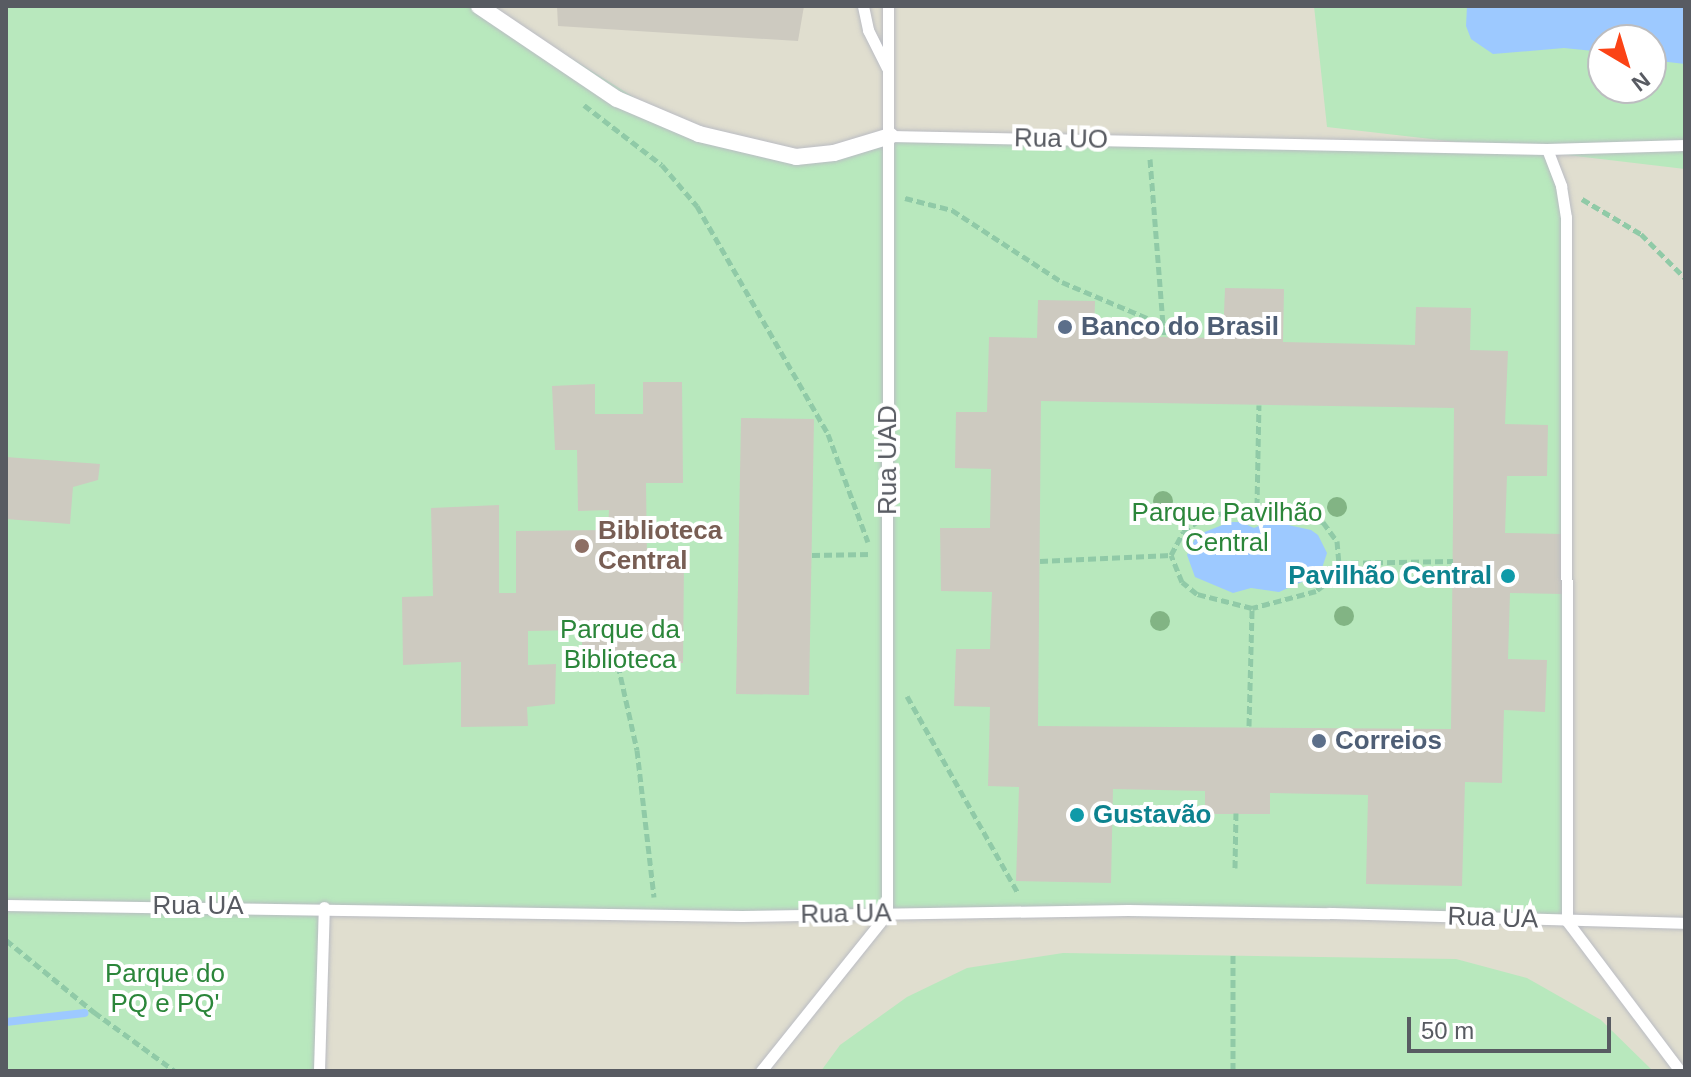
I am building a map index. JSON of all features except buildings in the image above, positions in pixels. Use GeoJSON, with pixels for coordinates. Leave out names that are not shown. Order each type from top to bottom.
{"type":"FeatureCollection","features":[{"type":"Feature","properties":{"kind":"street","name":"Rua UO"},"geometry":{"type":"LineString","coordinates":[[479,6],[570,70],[654,117],[699,134],[796,157],[834,153],[890,136]]}},
{"type":"Feature","properties":{"kind":"lane"},"geometry":{"type":"LineString","coordinates":[[863,6],[868,30],[889,74]]}},
{"type":"Feature","properties":{"kind":"lane","name":"Rua UAD"},"geometry":{"type":"LineString","coordinates":[[887,914],[888,6]]}},
{"type":"Feature","properties":{"kind":"lane","name":"Rua UO"},"geometry":{"type":"LineString","coordinates":[[890,136],[1547,149],[1685,145]]}},
{"type":"Feature","properties":{"kind":"lane"},"geometry":{"type":"LineString","coordinates":[[1547,149],[1561,186],[1566,217],[1567,921],[1680,1071]]}},
{"type":"Feature","properties":{"kind":"lane","name":"Rua UA"},"geometry":{"type":"LineString","coordinates":[[6,905],[324,907],[656,915],[1329,913],[1685,923]]}},
{"type":"Feature","properties":{"kind":"lane"},"geometry":{"type":"LineString","coordinates":[[319,1071],[324,907]]}},
{"type":"Feature","properties":{"kind":"lane"},"geometry":{"type":"LineString","coordinates":[[761,1071],[887,914]]}},
{"type":"Feature","properties":{"kind":"path"},"geometry":{"type":"LineString","coordinates":[[570,70],[570,84],[578,100],[662,165],[697,206],[828,434],[872,554]]}},
{"type":"Feature","properties":{"kind":"path"},"geometry":{"type":"LineString","coordinates":[[1149,141],[1164,337]]}},
{"type":"Feature","properties":{"kind":"path"},"geometry":{"type":"LineString","coordinates":[[1561,186],[1641,234],[1685,278]]}},
{"type":"Feature","properties":{"kind":"path"},"geometry":{"type":"LineString","coordinates":[[889,196],[924,200],[952,210],[1062,282],[1164,325]]}},
{"type":"Feature","properties":{"kind":"path"},"geometry":{"type":"LineString","coordinates":[[1257,506],[1259,405]]}},
{"type":"Feature","properties":{"kind":"path"},"geometry":{"type":"LineString","coordinates":[[1257,506],[1323,522],[1337,541],[1339,563],[1333,578],[1316,591],[1252,608],[1197,594],[1182,582],[1171,555],[1183,532],[1204,517],[1257,506]]}},
{"type":"Feature","properties":{"kind":"path"},"geometry":{"type":"LineString","coordinates":[[812,555],[872,554],[887,550]]}},
{"type":"Feature","properties":{"kind":"path"},"geometry":{"type":"LineString","coordinates":[[1040,561],[1171,555]]}},
{"type":"Feature","properties":{"kind":"path"},"geometry":{"type":"LineString","coordinates":[[1339,563],[1453,561]]}},
{"type":"Feature","properties":{"kind":"path"},"geometry":{"type":"LineString","coordinates":[[1249,726],[1252,608]]}},
{"type":"Feature","properties":{"kind":"path"},"geometry":{"type":"LineString","coordinates":[[886,659],[1028,912]]}},
{"type":"Feature","properties":{"kind":"path"},"geometry":{"type":"LineString","coordinates":[[618,665],[637,750],[656,915]]}},
{"type":"Feature","properties":{"kind":"path"},"geometry":{"type":"LineString","coordinates":[[1235,868],[1236,813]]}},
{"type":"Feature","properties":{"kind":"path"},"geometry":{"type":"LineString","coordinates":[[6,940],[94,1012],[175,1071]]}},
{"type":"Feature","properties":{"kind":"path"},"geometry":{"type":"LineString","coordinates":[[1233,953],[1233,1071]]}},
{"type":"Feature","properties":{"kind":"shaded area"},"geometry":{"type":"Polygon","coordinates":[[[6,6],[1685,6],[1685,1071],[6,1071],[6,6]]]}},
{"type":"Feature","properties":{"kind":"green space"},"geometry":{"type":"Polygon","coordinates":[[[6,6],[487,6],[685,129],[796,157],[890,136],[1500,147],[1327,127],[1314,6],[1685,6],[1685,169],[1550,153],[1561,186],[1567,921],[324,907],[323,1071],[6,1071],[6,6]]]}},
{"type":"Feature","properties":{"kind":"green space"},"geometry":{"type":"Polygon","coordinates":[[[1063,953],[1456,959],[1527,978],[1601,1020],[1653,1071],[821,1071],[840,1045],[907,997],[967,968],[1063,953]]]}},
{"type":"Feature","properties":{"kind":"water"},"geometry":{"type":"Polygon","coordinates":[[[1467,6],[1685,6],[1685,64],[1667,62],[1667,24],[1587,24],[1587,50],[1564,48],[1493,54],[1471,39],[1466,26],[1467,6]]]}},
{"type":"Feature","properties":{"kind":"water"},"geometry":{"type":"Polygon","coordinates":[[[1270,521],[1311,530],[1318,535],[1327,553],[1320,574],[1279,592],[1251,588],[1233,593],[1195,577],[1187,555],[1197,535],[1230,522],[1241,522],[1254,528],[1270,521]]]}},
{"type":"Feature","properties":{"kind":"waterway"},"geometry":{"type":"LineString","coordinates":[[6,1022],[84,1013]]}},
{"type":"Feature","properties":{"kind":"place","name":"Banco do Brasil"},"geometry":{"type":"Point","coordinates":[1065,327]}},
{"type":"Feature","properties":{"kind":"place","name":"Biblioteca Central"},"geometry":{"type":"Point","coordinates":[582,546]}},
{"type":"Feature","properties":{"kind":"place","name":"Pavilhão Central"},"geometry":{"type":"Point","coordinates":[1508,576]}},
{"type":"Feature","properties":{"kind":"place","name":"Correios"},"geometry":{"type":"Point","coordinates":[1319,741]}},
{"type":"Feature","properties":{"kind":"place","name":"Gustavão"},"geometry":{"type":"Point","coordinates":[1077,815]}},
{"type":"Feature","properties":{"kind":"park label","name":"Parque Pavilhão Central"},"geometry":{"type":"Point","coordinates":[1227,528]}},
{"type":"Feature","properties":{"kind":"park label","name":"Parque da Biblioteca"},"geometry":{"type":"Point","coordinates":[620,645]}},
{"type":"Feature","properties":{"kind":"park label","name":"Parque do PQ e PQ'"},"geometry":{"type":"Point","coordinates":[165,989]}}]}
